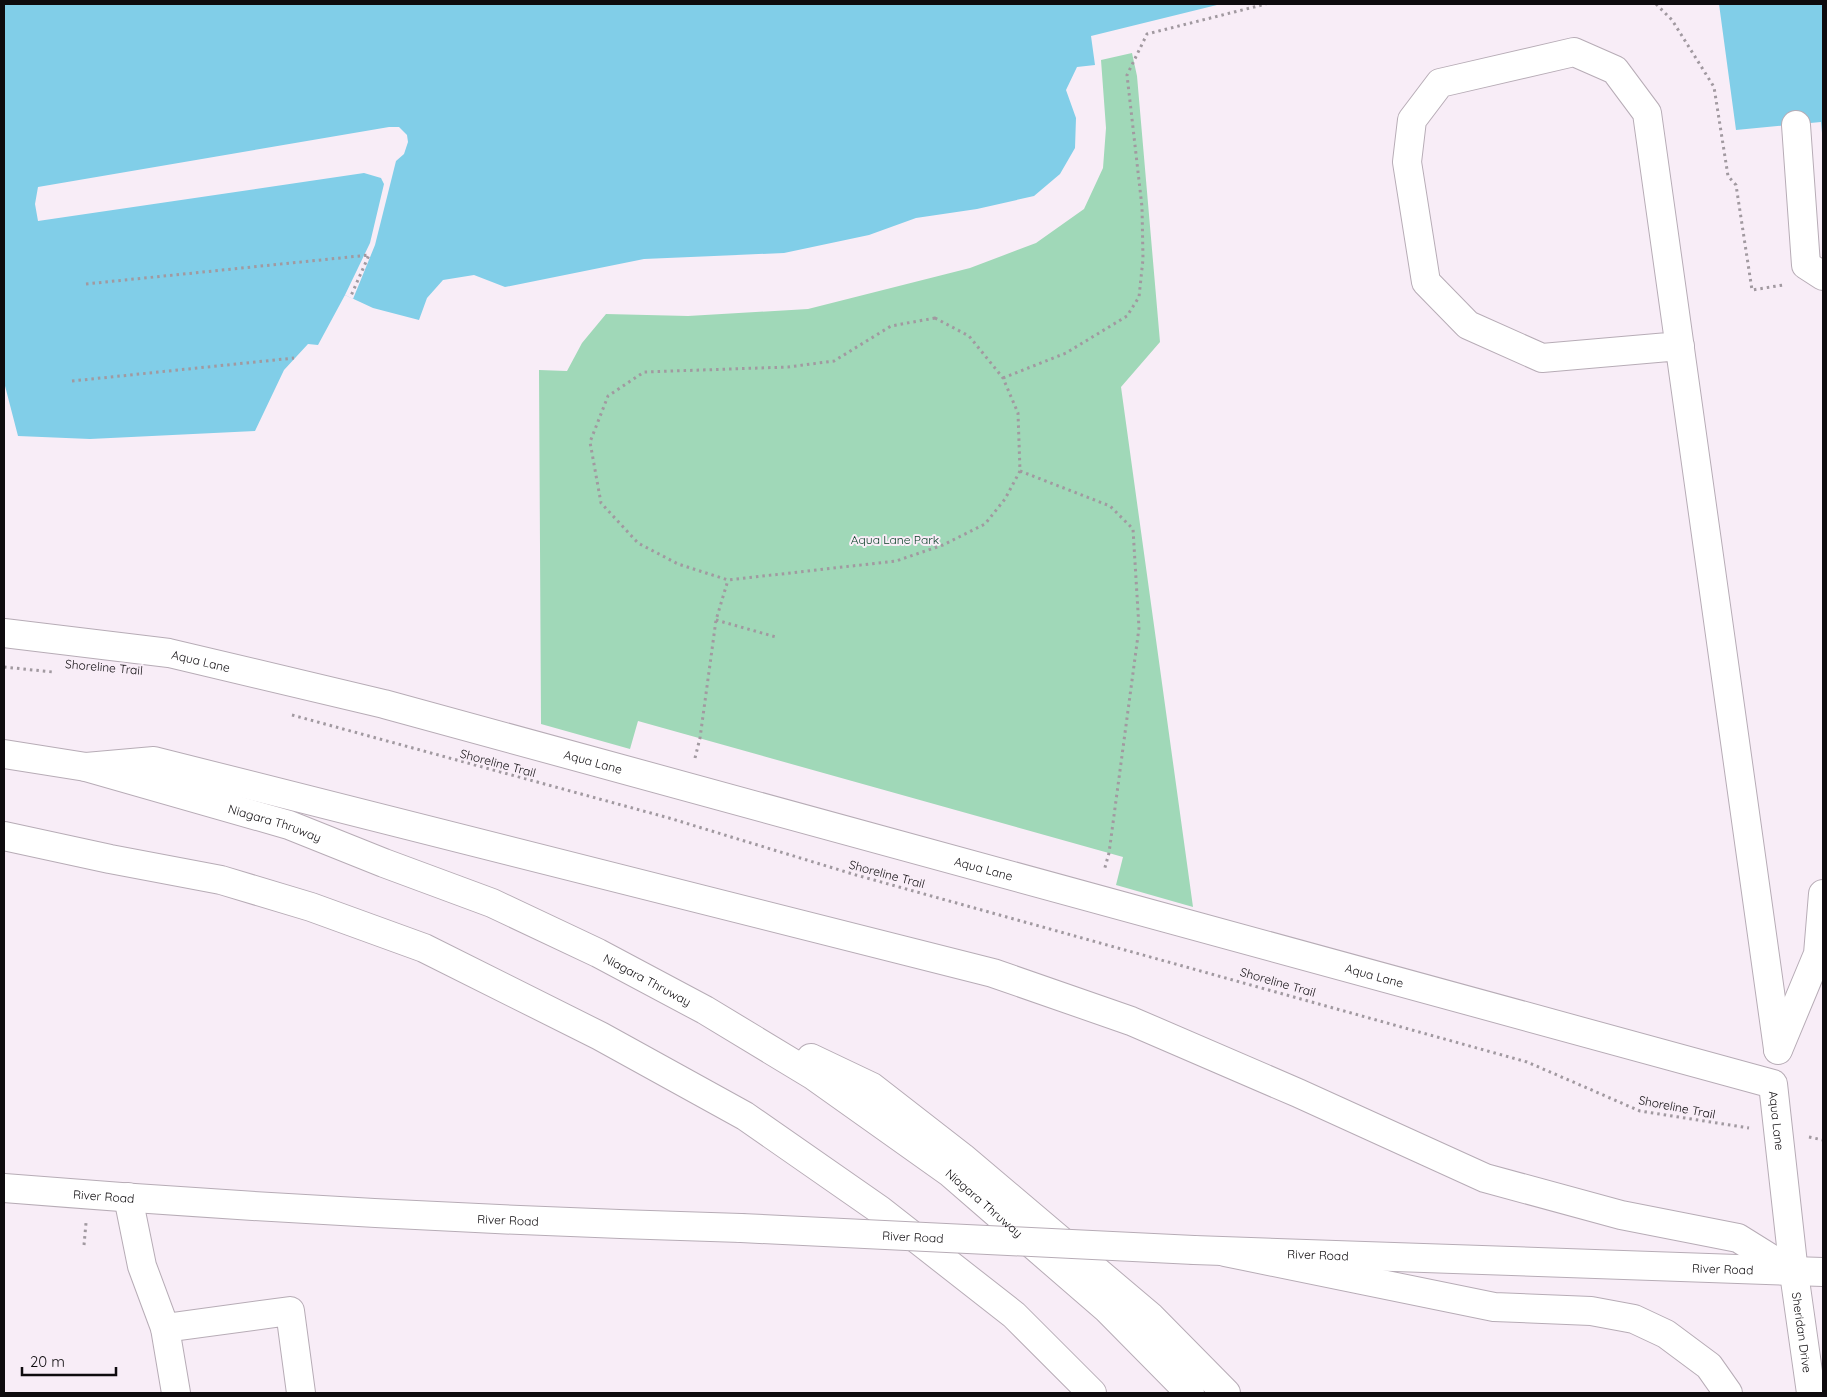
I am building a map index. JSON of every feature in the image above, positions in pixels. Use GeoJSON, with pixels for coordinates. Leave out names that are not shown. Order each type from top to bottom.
{"type":"FeatureCollection","features":[{"type":"Feature","properties":{"kind":"main road"},"geometry":{"type":"LineString","coordinates":[[1680,346],[1542,358],[1468,325],[1426,282],[1407,162],[1412,120],[1440,84],[1574,52],[1615,70],[1648,113],[1778,1049]]}},
{"type":"Feature","properties":{"kind":"main road"},"geometry":{"type":"LineString","coordinates":[[1796,125],[1806,265],[1823,276]]}},
{"type":"Feature","properties":{"kind":"main road","name":"Aqua Lane"},"geometry":{"type":"LineString","coordinates":[[4,633],[169,653],[384,704],[1773,1084],[1794,1272]]}},
{"type":"Feature","properties":{"kind":"main road","name":"Niagara Thruway"},"geometry":{"type":"LineString","coordinates":[[4,754],[86,767],[289,825],[384,864],[492,903],[598,953],[678,996],[814,1076],[949,1172],[1108,1310],[1190,1393]]}},
{"type":"Feature","properties":{"kind":"main road"},"geometry":{"type":"LineString","coordinates":[[86,767],[154,761],[993,972],[1131,1020],[1485,1178],[1621,1215],[1738,1238],[1794,1272]]}},
{"type":"Feature","properties":{"kind":"main road"},"geometry":{"type":"LineString","coordinates":[[4,836],[110,860],[221,880],[311,907],[424,948],[600,1036],[745,1116],[880,1210],[1014,1315],[1092,1393]]}},
{"type":"Feature","properties":{"kind":"main road"},"geometry":{"type":"LineString","coordinates":[[1773,1084],[1778,1049],[1818,954],[1823,894]]}},
{"type":"Feature","properties":{"kind":"main road"},"geometry":{"type":"LineString","coordinates":[[678,996],[872,1087],[962,1157],[1151,1317],[1226,1393]]}},
{"type":"Feature","properties":{"kind":"main road","name":"River Road"},"geometry":{"type":"LineString","coordinates":[[4,1188],[242,1206],[585,1223],[741,1228],[1226,1252],[1823,1272]]}},
{"type":"Feature","properties":{"kind":"main road"},"geometry":{"type":"LineString","coordinates":[[128,1197],[142,1266],[166,1328],[176,1393]]}},
{"type":"Feature","properties":{"kind":"main road"},"geometry":{"type":"LineString","coordinates":[[1226,1252],[1494,1306],[1591,1311],[1634,1319],[1666,1334],[1709,1366],[1728,1393]]}},
{"type":"Feature","properties":{"kind":"main road","name":"Sheridan Drive"},"geometry":{"type":"LineString","coordinates":[[1794,1272],[1811,1393]]}},
{"type":"Feature","properties":{"kind":"main road"},"geometry":{"type":"LineString","coordinates":[[166,1328],[290,1310],[301,1393]]}},
{"type":"Feature","properties":{"kind":"path"},"geometry":{"type":"LineString","coordinates":[[1003,378],[1074,348],[1126,316],[1139,297],[1143,259],[1142,207],[1127,75],[1147,34],[1266,4]]}},
{"type":"Feature","properties":{"kind":"path"},"geometry":{"type":"LineString","coordinates":[[1656,4],[1672,20],[1714,87],[1728,176],[1736,185],[1752,290],[1788,285]]}},
{"type":"Feature","properties":{"kind":"path"},"geometry":{"type":"LineString","coordinates":[[86,284],[368,255],[350,298]]}},
{"type":"Feature","properties":{"kind":"path"},"geometry":{"type":"LineString","coordinates":[[935,318],[969,336],[1003,378],[1018,413],[1020,471],[1005,498],[985,524],[943,545],[896,561],[728,580],[678,564],[638,543],[601,502],[590,442],[608,396],[644,372],[788,367],[834,361],[891,326],[935,318]]}},
{"type":"Feature","properties":{"kind":"path"},"geometry":{"type":"LineString","coordinates":[[72,381],[294,358]]}},
{"type":"Feature","properties":{"kind":"path"},"geometry":{"type":"LineString","coordinates":[[1020,471],[1110,506],[1133,529],[1139,628],[1109,853],[1097,898]]}},
{"type":"Feature","properties":{"kind":"path"},"geometry":{"type":"LineString","coordinates":[[688,788],[700,738],[716,620],[728,580]]}},
{"type":"Feature","properties":{"kind":"path"},"geometry":{"type":"LineString","coordinates":[[716,620],[776,637]]}},
{"type":"Feature","properties":{"kind":"path","name":"Shoreline Trail"},"geometry":{"type":"LineString","coordinates":[[4,668],[61,672]]}},
{"type":"Feature","properties":{"kind":"path","name":"Shoreline Trail"},"geometry":{"type":"LineString","coordinates":[[289,715],[669,818],[856,875],[1527,1062],[1640,1111],[1759,1130]]}},
{"type":"Feature","properties":{"kind":"path"},"geometry":{"type":"LineString","coordinates":[[1802,1136],[1823,1140]]}},
{"type":"Feature","properties":{"kind":"path"},"geometry":{"type":"LineString","coordinates":[[84,1245],[85,1238]]}},
{"type":"Feature","properties":{"kind":"green space","name":"Aqua Lane Park"},"geometry":{"type":"Polygon","coordinates":[[[1132,53],[1137,76],[1160,342],[1121,387],[1193,907],[1116,885],[1123,857],[638,721],[630,749],[541,724],[539,370],[567,371],[582,343],[606,314],[688,316],[808,309],[970,268],[1036,243],[1084,209],[1103,168],[1106,128],[1101,60],[1132,53]]]}},
{"type":"Feature","properties":{"kind":"water"},"geometry":{"type":"Polygon","coordinates":[[[4,4],[1221,4],[1091,36],[1095,65],[1077,67],[1066,90],[1076,118],[1075,148],[1060,174],[1034,196],[977,209],[916,218],[869,235],[784,253],[644,259],[505,287],[474,275],[443,280],[427,298],[419,320],[373,308],[345,295],[318,345],[308,344],[284,370],[255,431],[90,439],[18,436],[4,382],[4,4]]]}},
{"type":"Feature","properties":{"kind":"water"},"geometry":{"type":"Polygon","coordinates":[[[1719,4],[1823,4],[1823,144],[1821,122],[1736,130],[1719,4]]]}},
{"type":"Feature","properties":{"kind":"pier"},"geometry":{"type":"Polygon","coordinates":[[[389,127],[399,127],[407,135],[408,142],[404,154],[396,161],[375,245],[353,299],[345,295],[370,243],[384,184],[381,178],[364,173],[38,221],[35,204],[38,187],[389,127]]]}}]}
